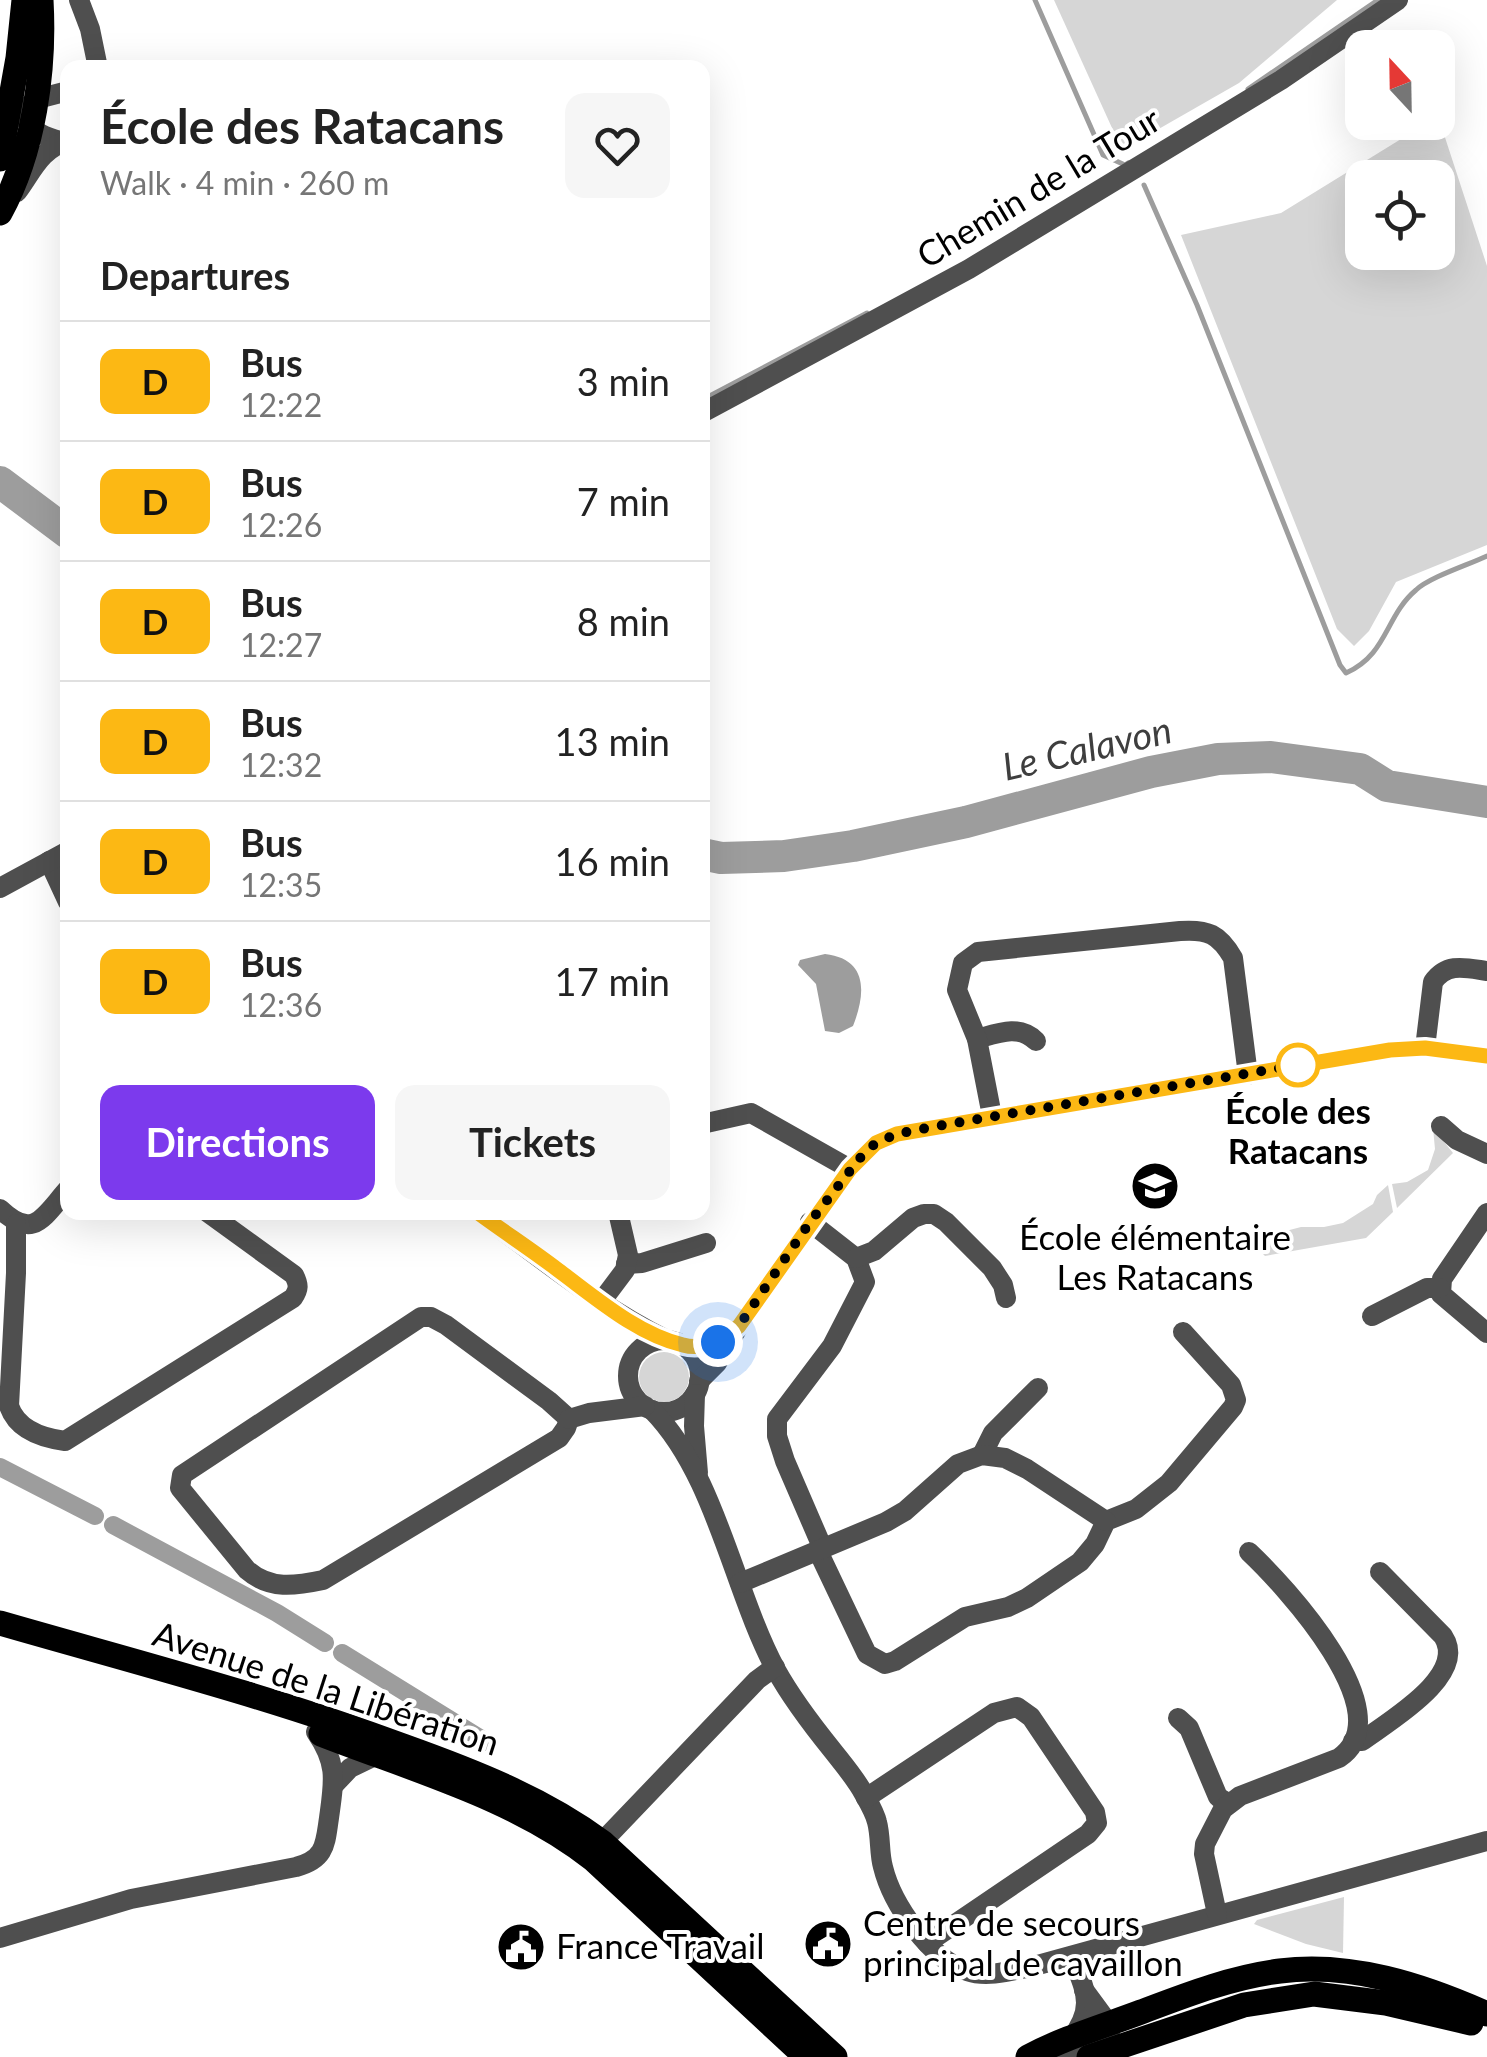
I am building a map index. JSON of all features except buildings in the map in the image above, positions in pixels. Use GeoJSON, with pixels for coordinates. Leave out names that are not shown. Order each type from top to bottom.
{"type":"FeatureCollection","features":[{"type":"Feature","properties":{"kind":"main road"},"geometry":{"type":"LineString","coordinates":[[0,159],[24,0]]}},
{"type":"Feature","properties":{"kind":"main road"},"geometry":{"type":"LineString","coordinates":[[1,211],[14,184],[41,53],[41,0]]}},
{"type":"Feature","properties":{"kind":"main road","name":"Avenue de la Libération"},"geometry":{"type":"LineString","coordinates":[[0,1623],[307,1712],[517,1791],[571,1819],[602,1842],[834,2057]]}},
{"type":"Feature","properties":{"kind":"main road","name":"Avenue de la Libération"},"geometry":{"type":"LineString","coordinates":[[0,1638],[316,1732],[454,1784],[531,1820],[594,1860],[806,2057]]}},
{"type":"Feature","properties":{"kind":"main road"},"geometry":{"type":"LineString","coordinates":[[1075,2051],[1110,2024],[1176,1999],[1281,1971],[1363,1973],[1391,1979],[1487,2014]]}},
{"type":"Feature","properties":{"kind":"main road"},"geometry":{"type":"LineString","coordinates":[[1028,2057],[1075,2051],[1244,2005],[1322,1994],[1448,2016],[1487,2028]]}},
{"type":"Feature","properties":{"kind":"street"},"geometry":{"type":"LineString","coordinates":[[50,0],[51,65],[60,79]]}},
{"type":"Feature","properties":{"kind":"street"},"geometry":{"type":"LineString","coordinates":[[80,0],[96,60]]}},
{"type":"Feature","properties":{"kind":"street","name":"Chemin de la Tour"},"geometry":{"type":"LineString","coordinates":[[710,410],[969,269],[1280,80],[1398,0]]}},
{"type":"Feature","properties":{"kind":"street"},"geometry":{"type":"LineString","coordinates":[[20,44],[25,66],[20,104],[44,136],[60,141]]}},
{"type":"Feature","properties":{"kind":"street"},"geometry":{"type":"LineString","coordinates":[[0,169],[29,114],[60,93]]}},
{"type":"Feature","properties":{"kind":"street"},"geometry":{"type":"LineString","coordinates":[[1,211],[44,153],[60,145]]}},
{"type":"Feature","properties":{"kind":"street"},"geometry":{"type":"LineString","coordinates":[[0,888],[58,856]]}},
{"type":"Feature","properties":{"kind":"street"},"geometry":{"type":"LineString","coordinates":[[992,1116],[977,1039],[957,990],[963,963],[978,952],[1198,930],[1214,935],[1234,958],[1248,1074]]}},
{"type":"Feature","properties":{"kind":"street"},"geometry":{"type":"LineString","coordinates":[[1425,1048],[1432,982],[1438,974],[1459,966],[1487,972]]}},
{"type":"Feature","properties":{"kind":"street"},"geometry":{"type":"LineString","coordinates":[[977,1039],[1013,1030],[1027,1032],[1036,1041]]}},
{"type":"Feature","properties":{"kind":"street"},"geometry":{"type":"LineString","coordinates":[[628,1378],[578,1416],[560,1438],[323,1580],[275,1586],[259,1580],[180,1488],[186,1470],[421,1317],[446,1324],[549,1401],[578,1416],[680,1408],[717,1363],[810,1222],[850,1169],[876,1143],[897,1134],[1390,1050],[1425,1048],[1487,1056]]}},
{"type":"Feature","properties":{"kind":"street"},"geometry":{"type":"LineString","coordinates":[[710,1122],[751,1114],[850,1169]]}},
{"type":"Feature","properties":{"kind":"street"},"geometry":{"type":"LineString","coordinates":[[1441,1126],[1458,1140],[1487,1154]]}},
{"type":"Feature","properties":{"kind":"street"},"geometry":{"type":"LineString","coordinates":[[8,1216],[25,1226],[37,1222],[60,1198]]}},
{"type":"Feature","properties":{"kind":"street"},"geometry":{"type":"LineString","coordinates":[[1487,1213],[1442,1279],[1440,1288],[1441,1294],[1487,1333]]}},
{"type":"Feature","properties":{"kind":"street"},"geometry":{"type":"LineString","coordinates":[[856,1258],[874,1251],[913,1218],[934,1214],[992,1268],[1006,1298]]}},
{"type":"Feature","properties":{"kind":"street"},"geometry":{"type":"LineString","coordinates":[[8,1216],[16,1274],[8,1406],[18,1423],[50,1440],[65,1442],[298,1292],[294,1276],[218,1220]]}},
{"type":"Feature","properties":{"kind":"street"},"geometry":{"type":"LineString","coordinates":[[487,1220],[601,1302],[676,1343],[697,1361],[694,1426],[699,1480]]}},
{"type":"Feature","properties":{"kind":"street"},"geometry":{"type":"LineString","coordinates":[[601,1302],[625,1270],[628,1255],[620,1220]]}},
{"type":"Feature","properties":{"kind":"street"},"geometry":{"type":"LineString","coordinates":[[810,1222],[856,1258],[865,1282],[832,1346],[777,1419],[777,1436],[820,1550],[867,1654],[885,1664],[965,1617],[1008,1607],[1027,1598],[1080,1562],[1095,1544],[1106,1521],[1136,1509],[1169,1483],[1236,1400],[1232,1385],[1183,1332]]}},
{"type":"Feature","properties":{"kind":"street"},"geometry":{"type":"LineString","coordinates":[[626,1264],[642,1264],[706,1244]]}},
{"type":"Feature","properties":{"kind":"street"},"geometry":{"type":"LineString","coordinates":[[1372,1316],[1427,1288],[1440,1288]]}},
{"type":"Feature","properties":{"kind":"street"},"geometry":{"type":"LineString","coordinates":[[624,1316],[635,1354]]}},
{"type":"Feature","properties":{"kind":"street"},"geometry":{"type":"LineString","coordinates":[[739,1326],[718,1342],[650,1342],[630,1361],[628,1378],[632,1394],[673,1433],[699,1480],[775,1667],[800,1708],[858,1783],[877,1822],[883,1868],[892,1893],[926,1943],[940,1956],[966,1971],[987,1975],[1072,1956],[1487,1842]]}},
{"type":"Feature","properties":{"kind":"street"},"geometry":{"type":"LineString","coordinates":[[982,1455],[992,1433],[1038,1388]]}},
{"type":"Feature","properties":{"kind":"street"},"geometry":{"type":"LineString","coordinates":[[740,1583],[886,1522],[905,1511],[958,1464],[982,1455],[1006,1458],[1027,1469],[1106,1521]]}},
{"type":"Feature","properties":{"kind":"street"},"geometry":{"type":"LineString","coordinates":[[1218,1914],[1206,1868],[1205,1844],[1222,1808],[1240,1796],[1348,1751],[1356,1714],[1350,1683],[1316,1628],[1250,1552]]}},
{"type":"Feature","properties":{"kind":"street"},"geometry":{"type":"LineString","coordinates":[[1353,1741],[1362,1740],[1430,1690],[1450,1652],[1443,1636],[1380,1572]]}},
{"type":"Feature","properties":{"kind":"street"},"geometry":{"type":"LineString","coordinates":[[602,1842],[757,1680],[775,1667]]}},
{"type":"Feature","properties":{"kind":"street"},"geometry":{"type":"LineString","coordinates":[[866,1798],[994,1713],[1017,1707],[1032,1717],[1094,1812],[1097,1823],[1088,1834],[926,1943]]}},
{"type":"Feature","properties":{"kind":"street"},"geometry":{"type":"LineString","coordinates":[[1178,1718],[1189,1728],[1218,1797],[1228,1803]]}},
{"type":"Feature","properties":{"kind":"street"},"geometry":{"type":"LineString","coordinates":[[0,1938],[131,1899],[313,1861],[325,1845],[334,1785],[328,1752],[316,1732]]}},
{"type":"Feature","properties":{"kind":"street"},"geometry":{"type":"LineString","coordinates":[[334,1785],[350,1768],[377,1756]]}},
{"type":"Feature","properties":{"kind":"street"},"geometry":{"type":"LineString","coordinates":[[1072,1956],[1087,2010],[1075,2051]]}},
{"type":"Feature","properties":{"kind":"street"},"geometry":{"type":"LineString","coordinates":[[1084,1990],[1110,2024]]}},
{"type":"Feature","properties":{"kind":"shaded area"},"geometry":{"type":"Polygon","coordinates":[[[1054,0],[1337,0],[1239,83],[1122,150],[1054,0]]]}},
{"type":"Feature","properties":{"kind":"shaded area"},"geometry":{"type":"Polygon","coordinates":[[[1399,140],[1446,140],[1452,160],[1367,160],[1399,140]]]}},
{"type":"Feature","properties":{"kind":"shaded area"},"geometry":{"type":"Polygon","coordinates":[[[1455,168],[1487,266],[1487,545],[1396,582],[1369,631],[1354,646],[1337,629],[1181,235],[1281,213],[1345,174],[1345,270],[1455,270],[1455,168]]]}},
{"type":"Feature","properties":{"kind":"shaded area"},"geometry":{"type":"Polygon","coordinates":[[[825,954],[849,963],[860,980],[860,1002],[853,1026],[839,1033],[825,1031],[816,984],[798,965],[800,960],[825,954]]]}},
{"type":"Feature","properties":{"kind":"shaded area"},"geometry":{"type":"Polygon","coordinates":[[[1433,1128],[1453,1153],[1397,1208],[1392,1184],[1407,1182],[1428,1170],[1435,1149],[1433,1128]]]}},
{"type":"Feature","properties":{"kind":"shaded area"},"geometry":{"type":"Polygon","coordinates":[[[1388,1185],[1393,1212],[1366,1238],[1265,1256],[1258,1249],[1278,1233],[1343,1223],[1373,1204],[1388,1185]]]}},
{"type":"Feature","properties":{"kind":"shaded area"},"geometry":{"type":"Polygon","coordinates":[[[664,1352],[682,1359],[689,1377],[682,1395],[664,1402],[646,1395],[639,1377],[646,1359],[664,1352]]]}},
{"type":"Feature","properties":{"kind":"shaded area"},"geometry":{"type":"Polygon","coordinates":[[[1344,1897],[1343,1953],[1254,1924],[1257,1920],[1344,1897]]]}},
{"type":"Feature","properties":{"kind":"waterway"},"geometry":{"type":"LineString","coordinates":[[1035,0],[1103,155],[1128,163]]}},
{"type":"Feature","properties":{"kind":"waterway"},"geometry":{"type":"LineString","coordinates":[[1248,89],[1378,0]]}},
{"type":"Feature","properties":{"kind":"waterway"},"geometry":{"type":"LineString","coordinates":[[1144,185],[1197,305],[1346,673],[1370,656],[1406,600],[1422,585],[1487,556]]}},
{"type":"Feature","properties":{"kind":"waterway"},"geometry":{"type":"LineString","coordinates":[[710,396],[867,313]]}},
{"type":"Feature","properties":{"kind":"waterway","name":"Le Calavon"},"geometry":{"type":"LineString","coordinates":[[0,482],[60,527]]}},
{"type":"Feature","properties":{"kind":"waterway","name":"Le Calavon"},"geometry":{"type":"LineString","coordinates":[[710,856],[784,856],[853,846],[1218,759],[1271,757],[1360,769],[1387,786],[1487,802]]}},
{"type":"Feature","properties":{"kind":"waterway"},"geometry":{"type":"LineString","coordinates":[[0,1467],[95,1516]]}},
{"type":"Feature","properties":{"kind":"waterway"},"geometry":{"type":"LineString","coordinates":[[113,1525],[325,1643]]}},
{"type":"Feature","properties":{"kind":"waterway"},"geometry":{"type":"LineString","coordinates":[[342,1653],[486,1742]]}},
{"type":"Feature","properties":{"kind":"bus line","name":"D"},"geometry":{"type":"LineString","coordinates":[[488,1220],[644,1329],[684,1346],[708,1344],[718,1342],[739,1326],[810,1222],[864,1153],[897,1134],[1390,1050],[1425,1048],[1487,1056]]}},
{"type":"Feature","properties":{"kind":"place","name":"École des Ratacans"},"geometry":{"type":"Point","coordinates":[1298,1065]}},
{"type":"Feature","properties":{"kind":"place","name":"École élémentaire Les Ratacans"},"geometry":{"type":"Point","coordinates":[1155,1186]}},
{"type":"Feature","properties":{"kind":"place","name":"Centre de secours principal de cavaillon"},"geometry":{"type":"Point","coordinates":[828,1944]}},
{"type":"Feature","properties":{"kind":"place","name":"France Travail"},"geometry":{"type":"Point","coordinates":[521,1947]}},
{"type":"Feature","properties":{"kind":"route"},"geometry":{"type":"LineString","coordinates":[[718,1342],[739,1326],[810,1222],[850,1169],[876,1143],[897,1134],[980,1118],[1298,1065]]}}]}
